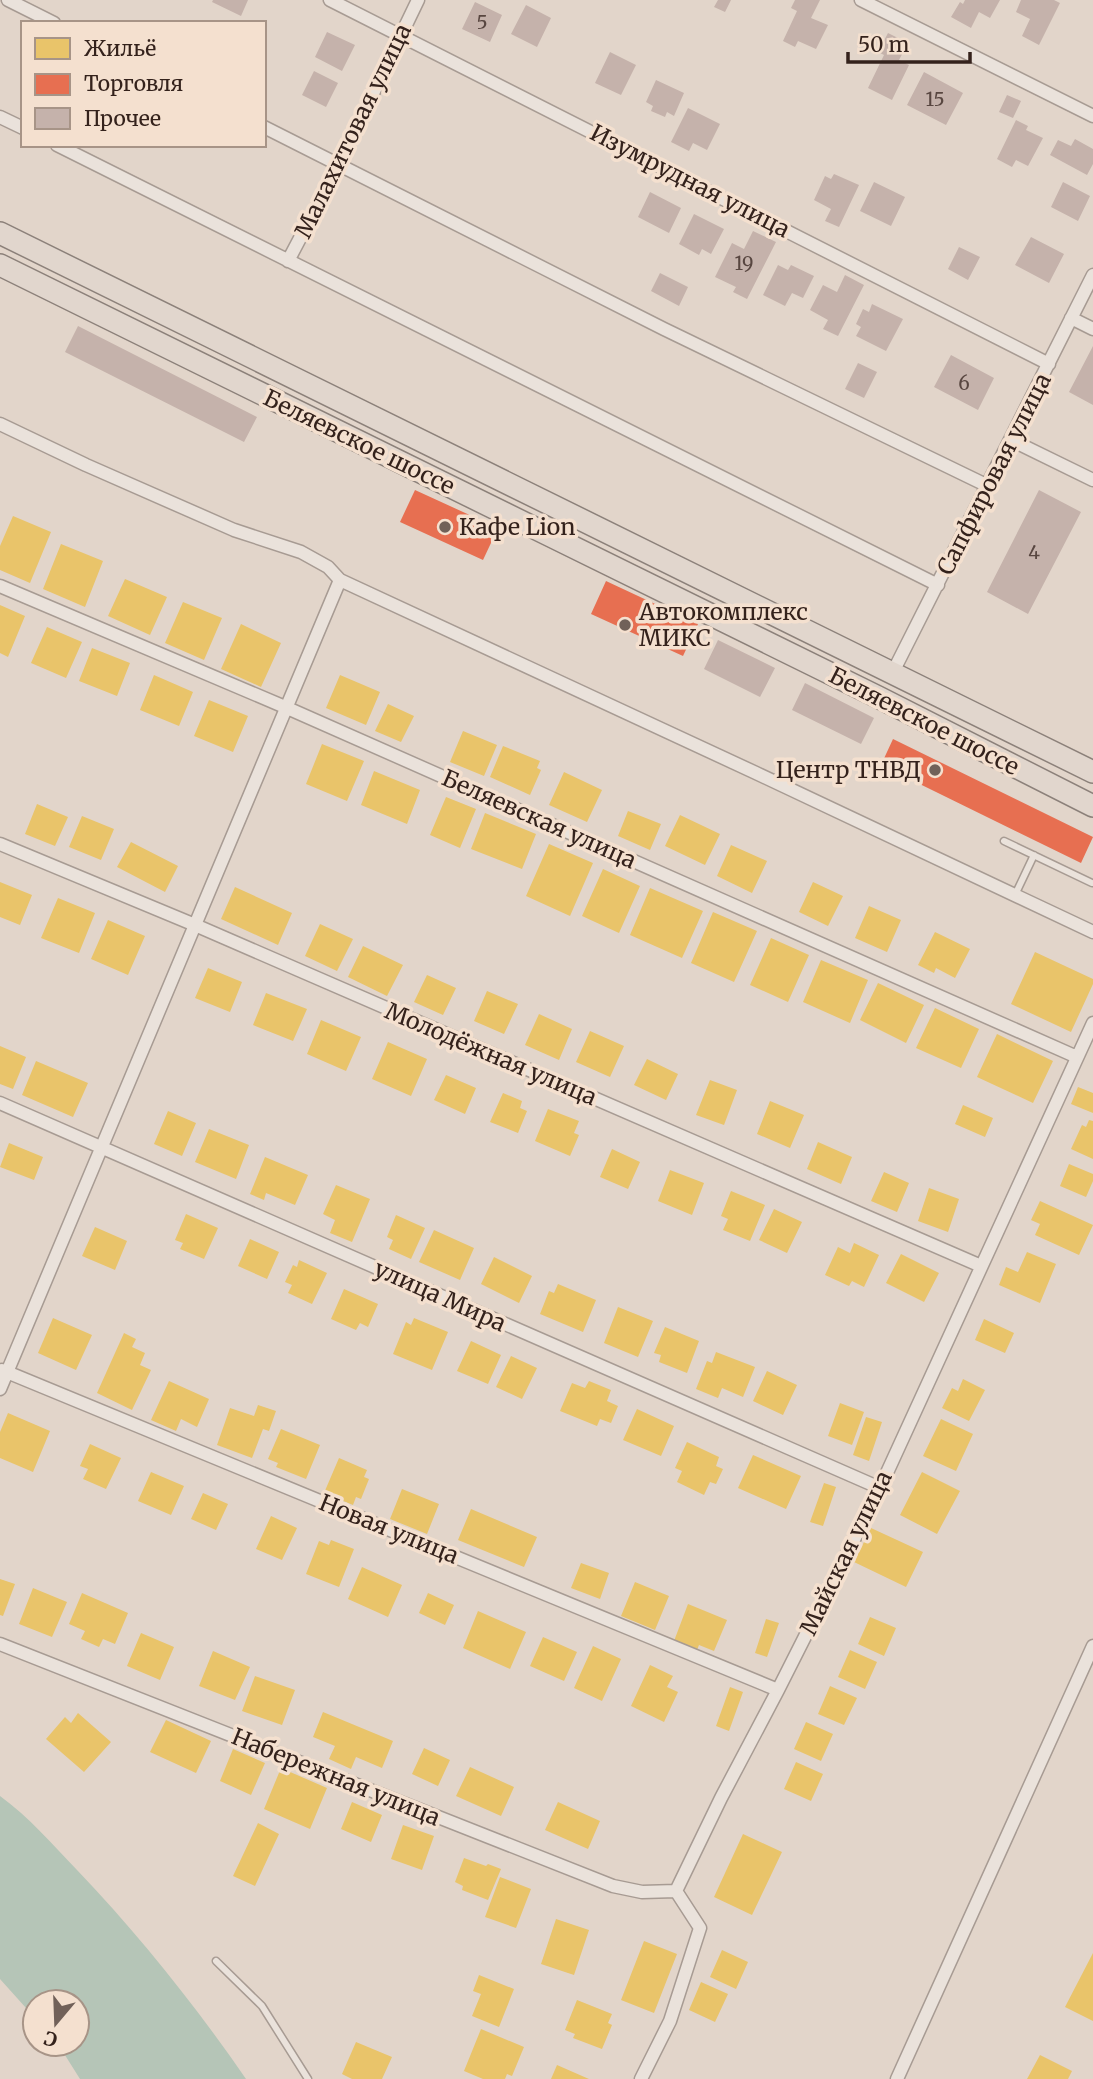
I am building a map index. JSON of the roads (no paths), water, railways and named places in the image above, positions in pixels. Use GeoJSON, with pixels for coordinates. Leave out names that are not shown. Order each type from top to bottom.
{"type":"FeatureCollection","features":[{"type":"Feature","properties":{"kind":"main road","name":"Беляевское шоссе"},"geometry":{"type":"LineString","coordinates":[[0,233],[1093,772]]}},
{"type":"Feature","properties":{"kind":"main road","name":"Беляевское шоссе"},"geometry":{"type":"LineString","coordinates":[[0,265],[878,697],[1093,806]]}},
{"type":"Feature","properties":{"kind":"street"},"geometry":{"type":"LineString","coordinates":[[8,0],[50,21]]}},
{"type":"Feature","properties":{"kind":"street","name":"Изумрудная улица"},"geometry":{"type":"LineString","coordinates":[[330,0],[1049,363]]}},
{"type":"Feature","properties":{"kind":"street","name":"Малахитовая улица"},"geometry":{"type":"LineString","coordinates":[[288,261],[339,164],[418,0]]}},
{"type":"Feature","properties":{"kind":"street"},"geometry":{"type":"LineString","coordinates":[[861,0],[1093,116]]}},
{"type":"Feature","properties":{"kind":"street"},"geometry":{"type":"LineString","coordinates":[[0,117],[21,127]]}},
{"type":"Feature","properties":{"kind":"street"},"geometry":{"type":"LineString","coordinates":[[266,128],[664,329],[988,486]]}},
{"type":"Feature","properties":{"kind":"street"},"geometry":{"type":"LineString","coordinates":[[61,147],[938,585]]}},
{"type":"Feature","properties":{"kind":"street","name":"Сапфировая улица"},"geometry":{"type":"LineString","coordinates":[[893,672],[1093,275]]}},
{"type":"Feature","properties":{"kind":"street"},"geometry":{"type":"LineString","coordinates":[[1071,318],[1093,329]]}},
{"type":"Feature","properties":{"kind":"street"},"geometry":{"type":"LineString","coordinates":[[0,424],[234,530],[301,552],[327,567],[340,580],[1093,932]]}},
{"type":"Feature","properties":{"kind":"street"},"geometry":{"type":"LineString","coordinates":[[1011,440],[1093,480]]}},
{"type":"Feature","properties":{"kind":"street"},"geometry":{"type":"LineString","coordinates":[[0,1389],[4,1371],[340,580]]}},
{"type":"Feature","properties":{"kind":"street","name":"Беляевская улица"},"geometry":{"type":"LineString","coordinates":[[0,586],[285,707],[1077,1057]]}},
{"type":"Feature","properties":{"kind":"street","name":"Молодёжная улица"},"geometry":{"type":"LineString","coordinates":[[0,844],[195,925],[982,1266]]}},
{"type":"Feature","properties":{"kind":"street","name":"Майская улица"},"geometry":{"type":"LineString","coordinates":[[676,1891],[880,1488],[1093,1023]]}},
{"type":"Feature","properties":{"kind":"street","name":"улица Мира"},"geometry":{"type":"LineString","coordinates":[[0,1103],[880,1488]]}},
{"type":"Feature","properties":{"kind":"street","name":"Новая улица"},"geometry":{"type":"LineString","coordinates":[[4,1371],[778,1690]]}},
{"type":"Feature","properties":{"kind":"street","name":"Набережная улица"},"geometry":{"type":"LineString","coordinates":[[0,1644],[613,1886],[642,1892],[676,1891]]}},
{"type":"Feature","properties":{"kind":"street"},"geometry":{"type":"LineString","coordinates":[[897,2079],[1093,1646]]}},
{"type":"Feature","properties":{"kind":"street"},"geometry":{"type":"LineString","coordinates":[[641,2079],[670,2021],[699,1928],[676,1891]]}},
{"type":"Feature","properties":{"kind":"lane"},"geometry":{"type":"LineString","coordinates":[[1004,841],[1091,883]]}},
{"type":"Feature","properties":{"kind":"lane"},"geometry":{"type":"LineString","coordinates":[[1015,895],[1034,855]]}},
{"type":"Feature","properties":{"kind":"lane"},"geometry":{"type":"LineString","coordinates":[[216,1961],[262,2006],[308,2079]]}},
{"type":"Feature","properties":{"kind":"place","name":"Кафе Lion"},"geometry":{"type":"Point","coordinates":[445,527]}},
{"type":"Feature","properties":{"kind":"place","name":"Автокомплекс МИКС"},"geometry":{"type":"Point","coordinates":[625,625]}},
{"type":"Feature","properties":{"kind":"place","name":"Центр ТНВД"},"geometry":{"type":"Point","coordinates":[935,770]}}]}
